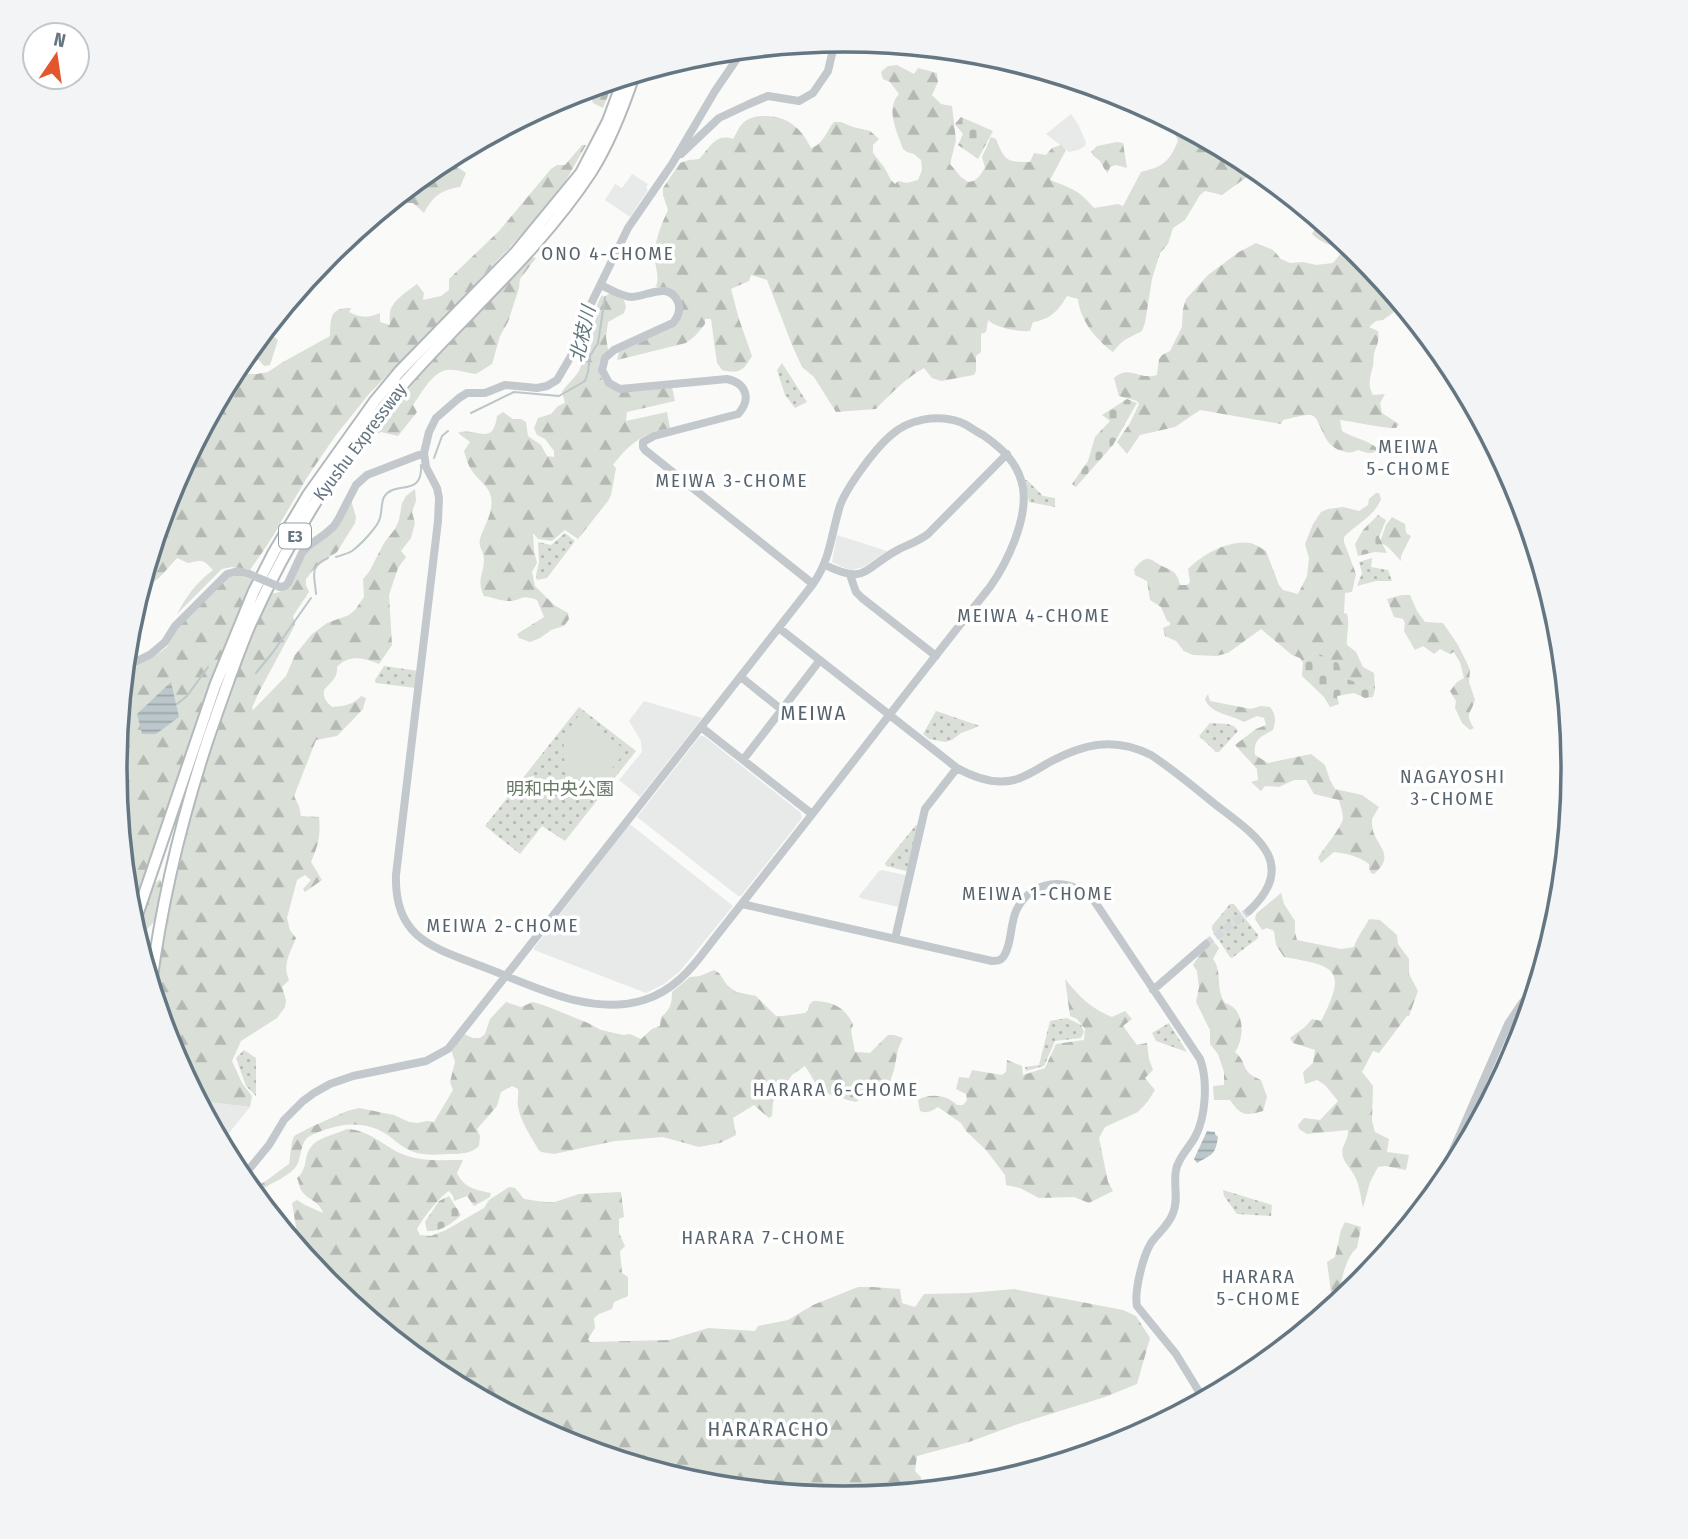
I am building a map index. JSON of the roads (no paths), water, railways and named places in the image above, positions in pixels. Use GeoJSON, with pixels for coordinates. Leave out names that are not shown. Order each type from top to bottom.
{"type":"FeatureCollection","features":[{"type":"Feature","properties":{"kind":"highway","name":"Kyushu Expressway"},"geometry":{"type":"LineString","coordinates":[[154,964],[166,894],[193,784],[224,691],[280,563],[336,470],[377,414],[523,257],[569,203],[615,125],[630,86]]}},
{"type":"Feature","properties":{"kind":"highway","name":"Kyushu Expressway"},"geometry":{"type":"LineString","coordinates":[[140,905],[182,779],[228,655],[269,562],[308,495],[357,425],[400,371],[516,252],[586,172],[620,89]]}},
{"type":"Feature","properties":{"kind":"street"},"geometry":{"type":"LineString","coordinates":[[676,158],[719,118],[768,96],[799,101],[813,93],[828,71],[832,52]]}},
{"type":"Feature","properties":{"kind":"street"},"geometry":{"type":"LineString","coordinates":[[249,1169],[269,1145],[284,1120],[303,1101],[322,1088],[340,1080],[426,1061],[448,1049],[507,975],[741,677],[813,584],[825,565],[844,495],[884,442],[898,429],[928,419],[950,419],[968,426],[1007,454],[1023,485],[1024,496],[1022,517],[1011,547],[990,587],[691,968],[670,987],[642,1000],[613,1006],[582,1003],[507,975],[449,954],[419,938],[409,928],[401,913],[395,890],[438,522],[437,488],[426,467],[424,453],[429,432],[436,418],[463,395],[472,392],[485,393],[505,385],[547,387],[557,380],[578,343],[586,314],[628,228],[676,158],[735,61]]}},
{"type":"Feature","properties":{"kind":"street"},"geometry":{"type":"LineString","coordinates":[[601,285],[629,297],[659,290],[668,292],[679,304],[677,318],[673,323],[614,350],[605,358],[602,370],[609,383],[620,388],[727,379],[740,384],[746,395],[745,405],[738,414],[654,436],[643,442],[645,450],[813,584]]}},
{"type":"Feature","properties":{"kind":"street"},"geometry":{"type":"LineString","coordinates":[[136,661],[151,654],[164,642],[176,625],[227,573],[238,571],[280,587],[285,586],[308,545],[325,534],[339,518],[356,485],[367,475],[424,453]]}},
{"type":"Feature","properties":{"kind":"street"},"geometry":{"type":"LineString","coordinates":[[825,565],[850,575],[866,572],[893,552],[915,543],[928,534],[1007,454]]}},
{"type":"Feature","properties":{"kind":"street"},"geometry":{"type":"LineString","coordinates":[[850,575],[856,592],[862,598],[936,656]]}},
{"type":"Feature","properties":{"kind":"street"},"geometry":{"type":"LineString","coordinates":[[779,628],[957,768],[971,776],[1002,781],[1015,780],[1084,747],[1112,744],[1143,752],[1174,772],[1263,844],[1271,862],[1271,880],[1263,898],[1250,911]]}},
{"type":"Feature","properties":{"kind":"street"},"geometry":{"type":"LineString","coordinates":[[743,760],[820,660]]}},
{"type":"Feature","properties":{"kind":"street"},"geometry":{"type":"LineString","coordinates":[[741,677],[782,709]]}},
{"type":"Feature","properties":{"kind":"street"},"geometry":{"type":"LineString","coordinates":[[701,727],[812,814]]}},
{"type":"Feature","properties":{"kind":"street"},"geometry":{"type":"LineString","coordinates":[[895,939],[925,809],[957,768]]}},
{"type":"Feature","properties":{"kind":"street"},"geometry":{"type":"LineString","coordinates":[[741,904],[997,961],[1007,950],[1014,919],[1024,898],[1038,888],[1065,884],[1080,888],[1093,899],[1200,1059],[1206,1076],[1206,1089],[1196,1135],[1176,1170],[1174,1211],[1151,1244],[1142,1268],[1136,1302],[1200,1391]]}},
{"type":"Feature","properties":{"kind":"street"},"geometry":{"type":"LineString","coordinates":[[1153,990],[1206,944]]}},
{"type":"Feature","properties":{"kind":"street"},"geometry":{"type":"LineString","coordinates":[[1457,1140],[1508,1024],[1522,1004]]}},
{"type":"Feature","properties":{"kind":"waterway","name":"北枝川"},"geometry":{"type":"LineString","coordinates":[[471,413],[514,392],[559,396],[585,381],[590,356],[598,343],[605,297]]}},
{"type":"Feature","properties":{"kind":"waterway","name":"北枝川"},"geometry":{"type":"LineString","coordinates":[[434,458],[442,436],[448,431]]}},
{"type":"Feature","properties":{"kind":"waterway","name":"北枝川"},"geometry":{"type":"LineString","coordinates":[[336,557],[352,551],[368,536],[379,522],[384,497],[394,489],[417,482],[421,465]]}},
{"type":"Feature","properties":{"kind":"waterway","name":"北枝川"},"geometry":{"type":"LineString","coordinates":[[316,594],[315,569],[328,558]]}},
{"type":"Feature","properties":{"kind":"waterway","name":"北枝川"},"geometry":{"type":"LineString","coordinates":[[256,673],[311,598]]}},
{"type":"Feature","properties":{"kind":"waterway"},"geometry":{"type":"LineString","coordinates":[[177,704],[187,696],[208,667]]}},
{"type":"Feature","properties":{"kind":"tunnel"},"geometry":{"type":"LineString","coordinates":[[1206,944],[1249,911]]}},
{"type":"Feature","properties":{"kind":"district","name":"ONO 4-CHOME"},"geometry":{"type":"Point","coordinates":[608,253]}},
{"type":"Feature","properties":{"kind":"district","name":"MEIWA 5-CHOME"},"geometry":{"type":"Point","coordinates":[1409,457]}},
{"type":"Feature","properties":{"kind":"district","name":"MEIWA 3-CHOME"},"geometry":{"type":"Point","coordinates":[732,480]}},
{"type":"Feature","properties":{"kind":"district","name":"MEIWA 4-CHOME"},"geometry":{"type":"Point","coordinates":[1034,615]}},
{"type":"Feature","properties":{"kind":"district","name":"MEIWA"},"geometry":{"type":"Point","coordinates":[814,713]}},
{"type":"Feature","properties":{"kind":"district","name":"NAGAYOSHI 3-CHOME"},"geometry":{"type":"Point","coordinates":[1453,787]}},
{"type":"Feature","properties":{"kind":"district","name":"MEIWA 1-CHOME"},"geometry":{"type":"Point","coordinates":[1038,893]}},
{"type":"Feature","properties":{"kind":"district","name":"MEIWA 2-CHOME"},"geometry":{"type":"Point","coordinates":[503,925]}},
{"type":"Feature","properties":{"kind":"district","name":"HARARA 6-CHOME"},"geometry":{"type":"Point","coordinates":[836,1089]}},
{"type":"Feature","properties":{"kind":"district","name":"HARARA 7-CHOME"},"geometry":{"type":"Point","coordinates":[764,1237]}},
{"type":"Feature","properties":{"kind":"district","name":"HARARA 5-CHOME"},"geometry":{"type":"Point","coordinates":[1259,1287]}},
{"type":"Feature","properties":{"kind":"district","name":"HARARACHO"},"geometry":{"type":"Point","coordinates":[769,1429]}},
{"type":"Feature","properties":{"kind":"park label","name":"明和中央公園"},"geometry":{"type":"Point","coordinates":[560,789]}}]}
